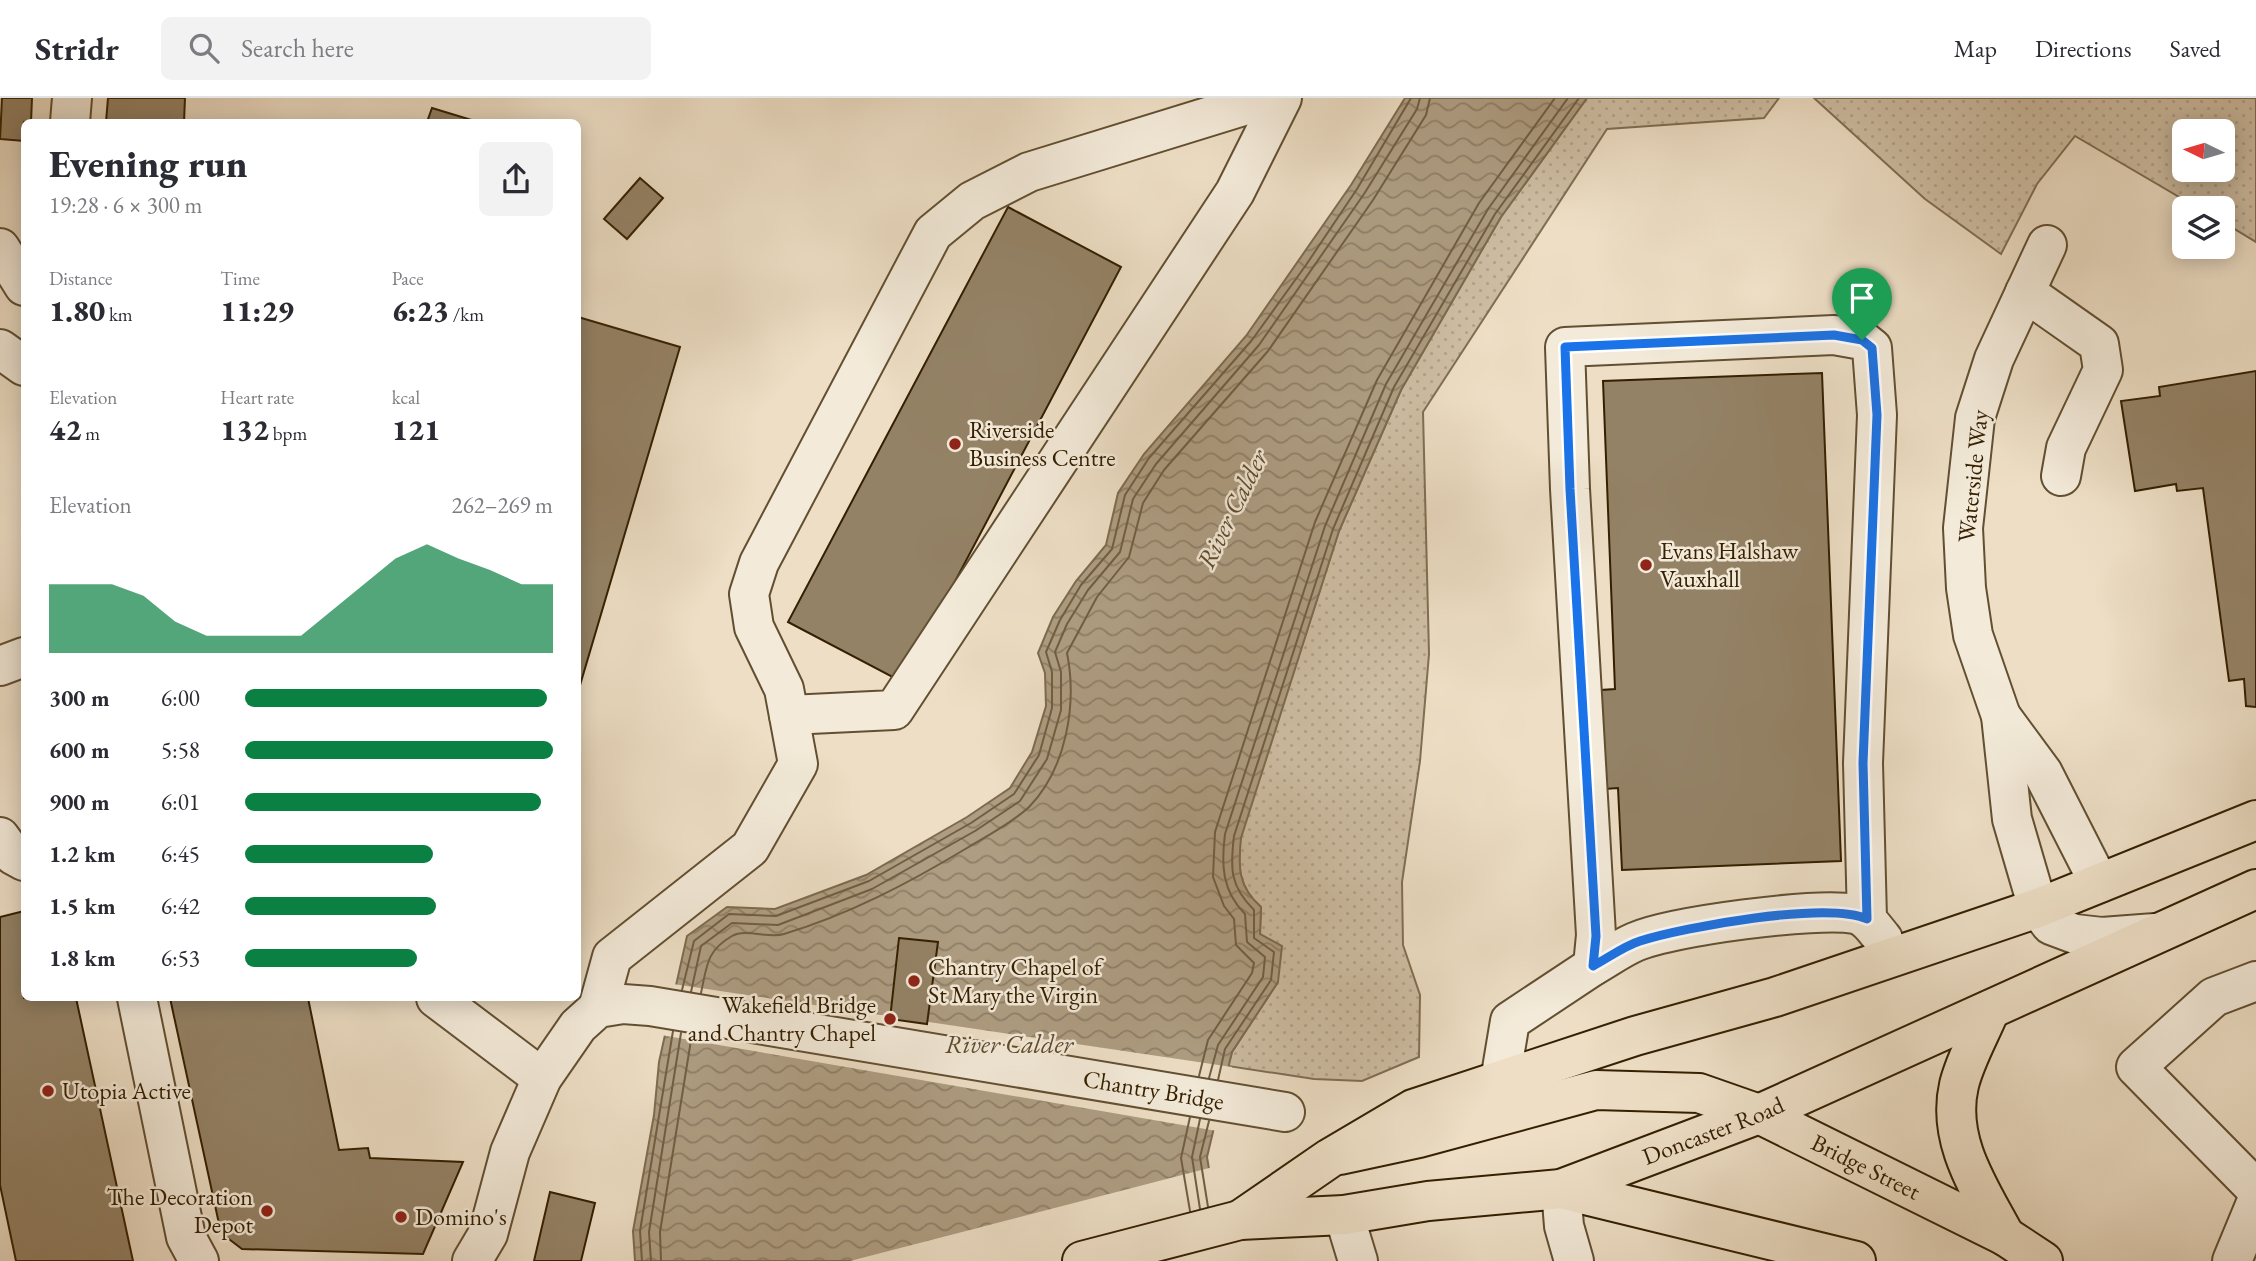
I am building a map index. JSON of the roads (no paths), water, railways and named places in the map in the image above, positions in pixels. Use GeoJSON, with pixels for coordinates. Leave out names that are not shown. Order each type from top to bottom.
{"type":"FeatureCollection","features":[{"type":"Feature","properties":{"kind":"main road"},"geometry":{"type":"LineString","coordinates":[[1082,1261],[1240,1220],[1330,1158],[1413,1109],[1635,1036],[1774,997],[2038,908],[2256,820]]}},
{"type":"Feature","properties":{"kind":"main road","name":"Doncaster Road"},"geometry":{"type":"LineString","coordinates":[[1240,1220],[1344,1215],[1428,1201],[1561,1189],[1759,1114],[2256,889]]}},
{"type":"Feature","properties":{"kind":"main road"},"geometry":{"type":"LineString","coordinates":[[1990,1010],[1959,1083],[1954,1121],[1966,1162],[2005,1236]]}},
{"type":"Feature","properties":{"kind":"main road","name":"Bridge Street"},"geometry":{"type":"LineString","coordinates":[[1330,1158],[1419,1138],[1596,1090],[1699,1093],[1759,1114],[2005,1236],[2043,1261]]}},
{"type":"Feature","properties":{"kind":"main road"},"geometry":{"type":"LineString","coordinates":[[1561,1189],[1801,1253],[1856,1261]]}},
{"type":"Feature","properties":{"kind":"street"},"geometry":{"type":"LineString","coordinates":[[70,119],[72,98]]}},
{"type":"Feature","properties":{"kind":"street"},"geometry":{"type":"LineString","coordinates":[[472,1261],[488,1234],[510,1152],[542,1078],[578,1026],[598,1008],[612,957],[750,848],[798,764],[784,688],[754,627],[749,594],[759,563],[933,233],[972,201],[1029,172],[1269,98]]}},
{"type":"Feature","properties":{"kind":"street"},"geometry":{"type":"LineString","coordinates":[[789,715],[894,710],[1235,192],[1282,98]]}},
{"type":"Feature","properties":{"kind":"street","name":"Waterside Way"},"geometry":{"type":"LineString","coordinates":[[2038,908],[2012,819],[2001,716],[1973,635],[1966,588],[1963,528],[1975,418],[1994,359],[2047,245]]}},
{"type":"Feature","properties":{"kind":"street"},"geometry":{"type":"LineString","coordinates":[[0,248],[21,281]]}},
{"type":"Feature","properties":{"kind":"street"},"geometry":{"type":"LineString","coordinates":[[2025,292],[2099,344],[2103,370],[2066,448],[2061,476]]}},
{"type":"Feature","properties":{"kind":"street"},"geometry":{"type":"LineString","coordinates":[[1593,966],[1596,936],[1570,489],[1565,347],[1834,335],[1862,340],[1872,348],[1877,415],[1863,763],[1867,919]]}},
{"type":"Feature","properties":{"kind":"street"},"geometry":{"type":"LineString","coordinates":[[0,349],[21,364]]}},
{"type":"Feature","properties":{"kind":"street"},"geometry":{"type":"LineString","coordinates":[[0,666],[21,658]]}},
{"type":"Feature","properties":{"kind":"street","name":"Waterside Way"},"geometry":{"type":"LineString","coordinates":[[2001,716],[2043,773],[2099,883]]}},
{"type":"Feature","properties":{"kind":"street"},"geometry":{"type":"LineString","coordinates":[[0,837],[13,855],[21,859]]}},
{"type":"Feature","properties":{"kind":"street"},"geometry":{"type":"LineString","coordinates":[[2038,908],[2052,925],[2075,934],[2102,937],[2157,933]]}},
{"type":"Feature","properties":{"kind":"street"},"geometry":{"type":"LineString","coordinates":[[1500,1081],[1510,1021],[1593,966],[1637,941],[1690,928],[1797,915],[1856,914],[1867,919],[1884,940],[1886,959]]}},
{"type":"Feature","properties":{"kind":"street"},"geometry":{"type":"LineString","coordinates":[[2256,981],[2214,997],[2136,1067],[2256,1189]]}},
{"type":"Feature","properties":{"kind":"street"},"geometry":{"type":"LineString","coordinates":[[138,1001],[186,1237],[200,1261]]}},
{"type":"Feature","properties":{"kind":"street"},"geometry":{"type":"LineString","coordinates":[[440,1001],[542,1078]]}},
{"type":"Feature","properties":{"kind":"street","name":"Chantry Bridge"},"geometry":{"type":"LineString","coordinates":[[598,1008],[623,1004],[650,1006],[1285,1112]]}},
{"type":"Feature","properties":{"kind":"street"},"geometry":{"type":"LineString","coordinates":[[1561,1189],[1564,1226],[1574,1261]]}},
{"type":"Feature","properties":{"kind":"street"},"geometry":{"type":"LineString","coordinates":[[2232,1261],[2256,1202]]}},
{"type":"Feature","properties":{"kind":"street"},"geometry":{"type":"LineString","coordinates":[[1344,1215],[1357,1261]]}},
{"type":"Feature","properties":{"kind":"water","name":"River Calder"},"geometry":{"type":"Polygon","coordinates":[[[1405,98],[1587,98],[1501,217],[1401,390],[1339,531],[1241,838],[1241,876],[1248,892],[1261,907],[1260,934],[1282,946],[1278,982],[1232,1052],[1207,1157],[1224,1261],[635,1261],[633,1231],[654,1115],[659,1062],[687,936],[727,907],[775,909],[866,875],[967,817],[1010,788],[1032,752],[1046,706],[1045,673],[1038,653],[1053,617],[1076,581],[1106,545],[1118,493],[1144,454],[1246,336],[1351,185],[1405,98]]]}},
{"type":"Feature","properties":{"kind":"place","name":"Riverside Business Centre"},"geometry":{"type":"Point","coordinates":[955,444]}},
{"type":"Feature","properties":{"kind":"place","name":"Evans Halshaw Vauxhall"},"geometry":{"type":"Point","coordinates":[1646,565]}},
{"type":"Feature","properties":{"kind":"place","name":"Chantry Chapel of St Mary the Virgin"},"geometry":{"type":"Point","coordinates":[914,981]}},
{"type":"Feature","properties":{"kind":"place","name":"Wakefield Bridge and Chantry Chapel"},"geometry":{"type":"Point","coordinates":[890,1019]}},
{"type":"Feature","properties":{"kind":"place","name":"Utopia Active"},"geometry":{"type":"Point","coordinates":[48,1091]}},
{"type":"Feature","properties":{"kind":"place","name":"The Decoration Depot"},"geometry":{"type":"Point","coordinates":[267,1211]}},
{"type":"Feature","properties":{"kind":"place","name":"Domino's"},"geometry":{"type":"Point","coordinates":[401,1217]}}]}
